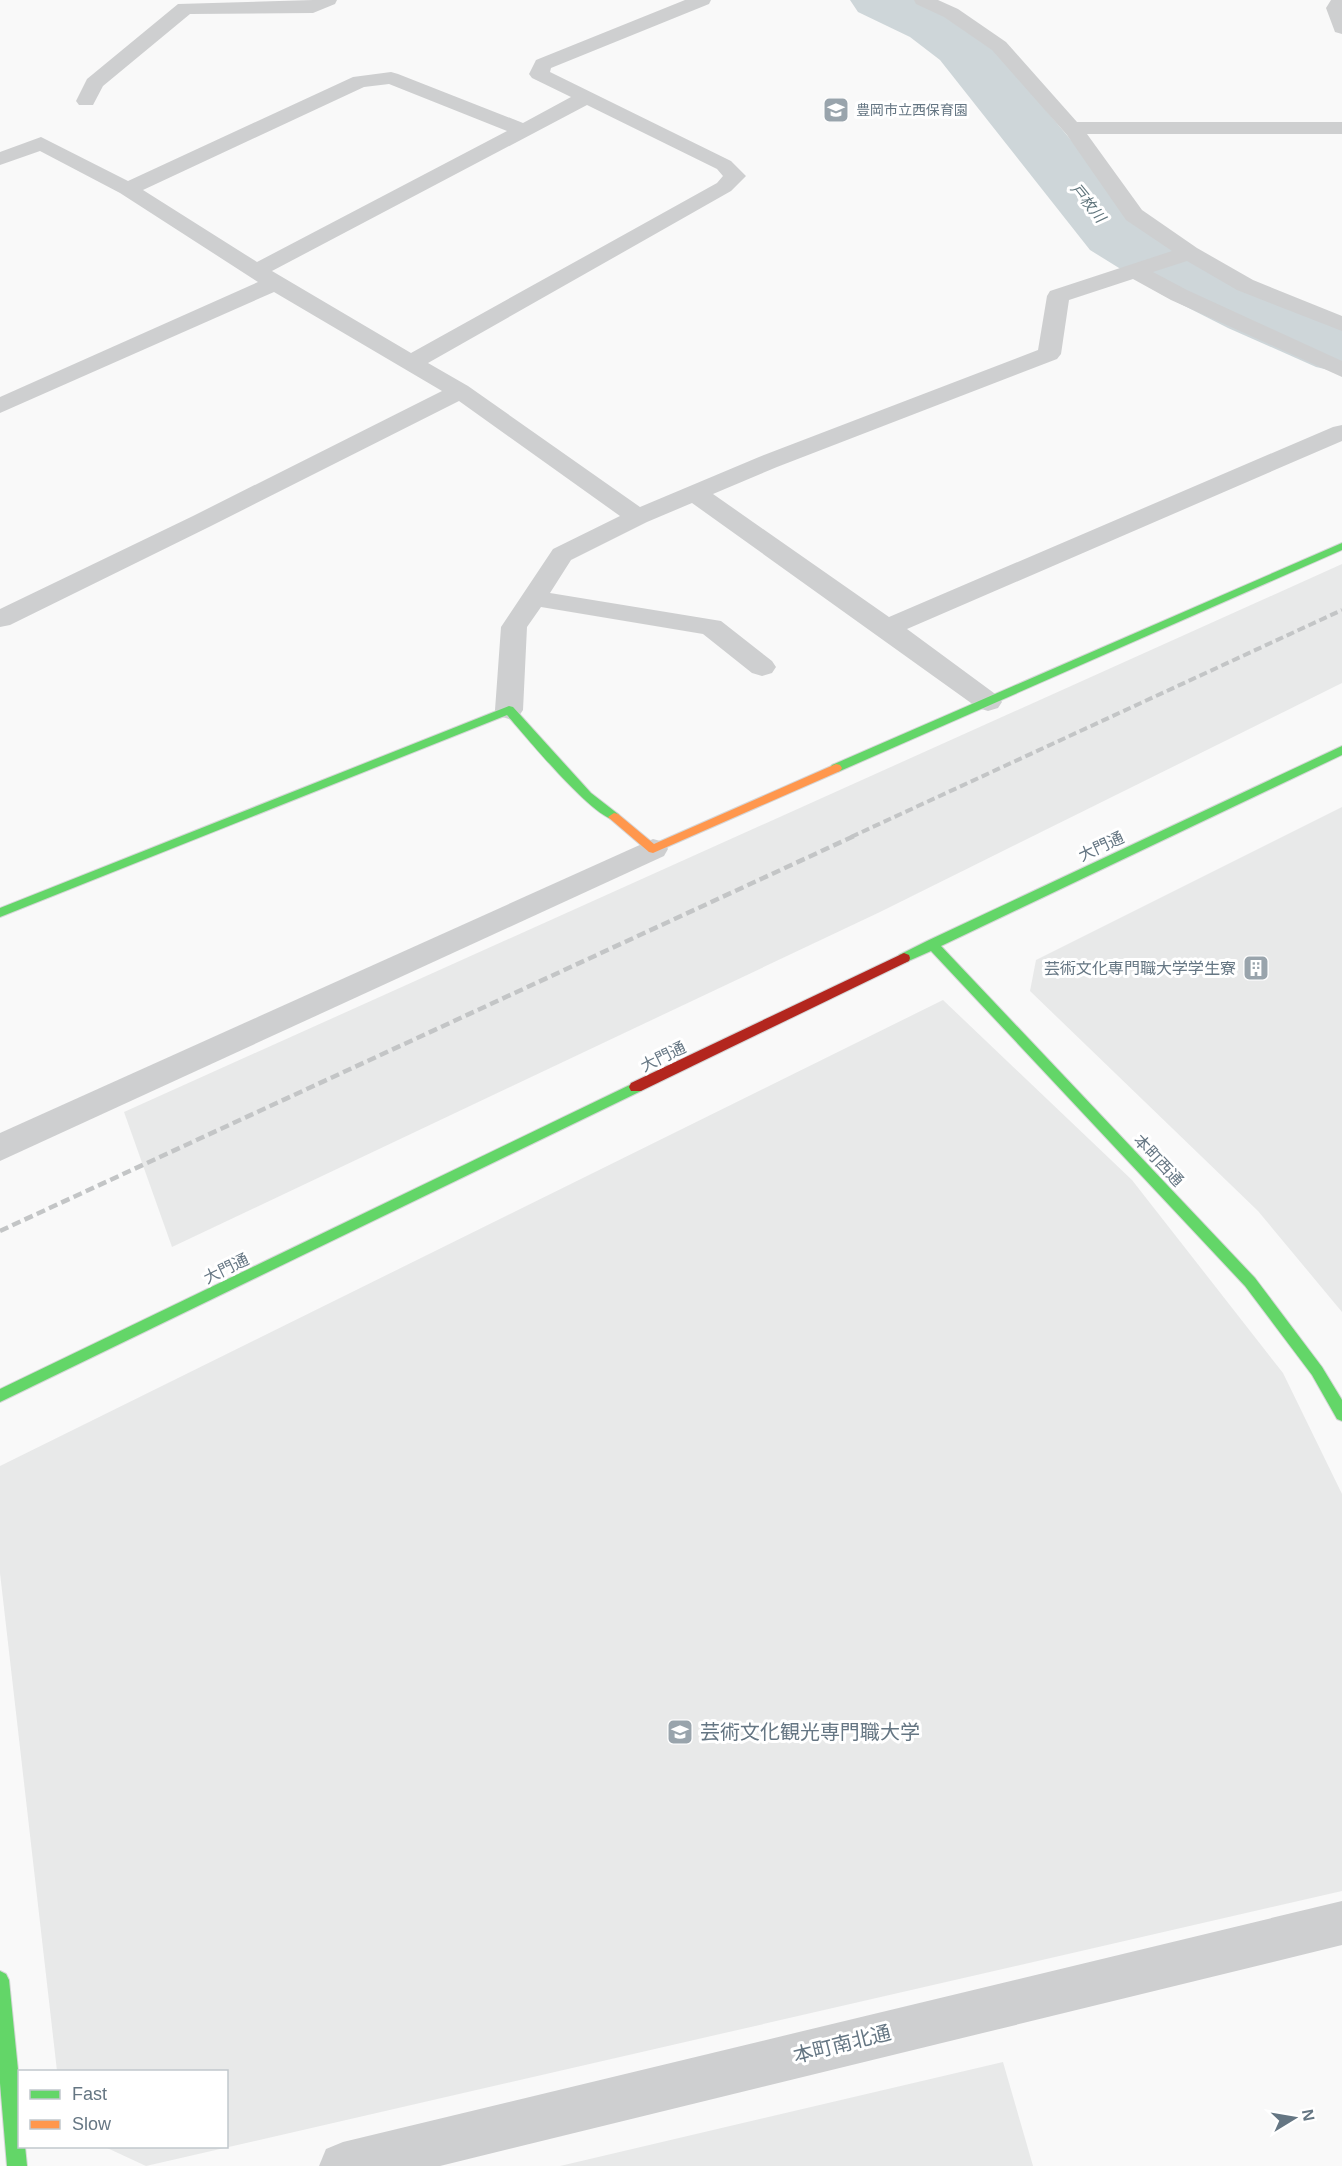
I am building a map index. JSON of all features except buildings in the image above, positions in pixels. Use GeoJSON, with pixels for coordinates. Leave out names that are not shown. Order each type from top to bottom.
{"type":"FeatureCollection","features":[{"type":"Feature","properties":{"kind":"street"},"geometry":{"type":"LineString","coordinates":[[86,101],[94,83],[185,8],[267,4],[313,7],[328,0]]}},
{"type":"Feature","properties":{"kind":"street"},"geometry":{"type":"LineString","coordinates":[[412,362],[724,187],[735,176],[724,165],[539,74],[543,64],[702,0]]}},
{"type":"Feature","properties":{"kind":"street"},"geometry":{"type":"LineString","coordinates":[[923,0],[951,13],[999,46],[1071,128],[1134,215],[1189,253],[1245,285],[1342,324]]}},
{"type":"Feature","properties":{"kind":"street"},"geometry":{"type":"LineString","coordinates":[[1341,0],[1335,8],[1342,28]]}},
{"type":"Feature","properties":{"kind":"street"},"geometry":{"type":"LineString","coordinates":[[127,189],[360,81],[391,78],[523,130]]}},
{"type":"Feature","properties":{"kind":"street"},"geometry":{"type":"LineString","coordinates":[[0,406],[266,277],[523,130],[587,97]]}},
{"type":"Feature","properties":{"kind":"street"},"geometry":{"type":"LineString","coordinates":[[1071,128],[1342,128]]}},
{"type":"Feature","properties":{"kind":"street"},"geometry":{"type":"LineString","coordinates":[[0,159],[41,143],[127,189],[266,277],[460,391],[638,518]]}},
{"type":"Feature","properties":{"kind":"street"},"geometry":{"type":"LineString","coordinates":[[653,849],[587,796],[509,710],[514,627],[561,555],[638,518],[768,462],[1049,354],[1058,296],[1189,253]]}},
{"type":"Feature","properties":{"kind":"street"},"geometry":{"type":"LineString","coordinates":[[1135,271],[1179,295],[1342,370]]}},
{"type":"Feature","properties":{"kind":"street"},"geometry":{"type":"LineString","coordinates":[[0,619],[202,521],[460,391]]}},
{"type":"Feature","properties":{"kind":"street"},"geometry":{"type":"LineString","coordinates":[[887,628],[1342,432]]}},
{"type":"Feature","properties":{"kind":"street"},"geometry":{"type":"LineString","coordinates":[[696,494],[988,702]]}},
{"type":"Feature","properties":{"kind":"street"},"geometry":{"type":"LineString","coordinates":[[0,1148],[653,849],[1342,546]]}},
{"type":"Feature","properties":{"kind":"street"},"geometry":{"type":"LineString","coordinates":[[534,598],[711,627],[762,667]]}},
{"type":"Feature","properties":{"kind":"street"},"geometry":{"type":"LineString","coordinates":[[0,913],[509,710]]}},
{"type":"Feature","properties":{"kind":"street","name":"大門通"},"geometry":{"type":"LineString","coordinates":[[0,1396],[932,944],[1342,750]]}},
{"type":"Feature","properties":{"kind":"street","name":"本町西通"},"geometry":{"type":"LineString","coordinates":[[932,944],[1250,1282],[1317,1371],[1342,1414]]}},
{"type":"Feature","properties":{"kind":"street","name":"本町南北通"},"geometry":{"type":"LineString","coordinates":[[343,2166],[1342,1923]]}},
{"type":"Feature","properties":{"kind":"street"},"geometry":{"type":"LineString","coordinates":[[0,1980],[17,2166]]}},
{"type":"Feature","properties":{"kind":"shaded area"},"geometry":{"type":"Polygon","coordinates":[[[1342,564],[1342,683],[880,912],[172,1247],[124,1112],[1342,564]]]}},
{"type":"Feature","properties":{"kind":"shaded area"},"geometry":{"type":"Polygon","coordinates":[[[1342,807],[1342,1312],[1258,1211],[1030,991],[1036,960],[1342,807]]]}},
{"type":"Feature","properties":{"kind":"shaded area","name":"芸術文化観光専門職大学"},"geometry":{"type":"Polygon","coordinates":[[[943,1000],[1132,1180],[1283,1373],[1342,1494],[1342,1891],[228,2147],[228,2070],[57,2070],[0,1573],[0,1466],[943,1000]]]}},
{"type":"Feature","properties":{"kind":"shaded area"},"geometry":{"type":"Polygon","coordinates":[[[1003,2062],[1033,2166],[560,2166],[1003,2062]]]}},
{"type":"Feature","properties":{"kind":"shaded area","name":"芸術文化観光専門職大学"},"geometry":{"type":"Polygon","coordinates":[[[107,2148],[224,2148],[146,2166],[107,2148]]]}},
{"type":"Feature","properties":{"kind":"waterway","name":"戸枚川"},"geometry":{"type":"LineString","coordinates":[[879,0],[931,24],[961,47],[1114,235],[1186,279],[1253,313],[1342,351]]}},
{"type":"Feature","properties":{"kind":"railway"},"geometry":{"type":"LineString","coordinates":[[851,837],[1342,610]]}},
{"type":"Feature","properties":{"kind":"railway"},"geometry":{"type":"LineString","coordinates":[[0,1231],[854,836]]}},
{"type":"Feature","properties":{"kind":"traffic: fast"},"geometry":{"type":"LineString","coordinates":[[836,768],[1342,546]]}},
{"type":"Feature","properties":{"kind":"traffic: fast"},"geometry":{"type":"LineString","coordinates":[[0,913],[509,710],[587,796],[614,817]]}},
{"type":"Feature","properties":{"kind":"traffic: fast"},"geometry":{"type":"LineString","coordinates":[[904,958],[1342,750]]}},
{"type":"Feature","properties":{"kind":"traffic: fast"},"geometry":{"type":"LineString","coordinates":[[932,944],[1250,1282],[1317,1371],[1342,1414]]}},
{"type":"Feature","properties":{"kind":"traffic: fast"},"geometry":{"type":"LineString","coordinates":[[0,1396],[636,1087]]}},
{"type":"Feature","properties":{"kind":"traffic: fast"},"geometry":{"type":"LineString","coordinates":[[0,1980],[17,2166]]}},
{"type":"Feature","properties":{"kind":"traffic: slow"},"geometry":{"type":"LineString","coordinates":[[614,817],[653,849],[836,768]]}},
{"type":"Feature","properties":{"kind":"traffic: jam"},"geometry":{"type":"LineString","coordinates":[[636,1087],[904,958]]}},
{"type":"Feature","properties":{"kind":"place","name":"豊岡市立西保育園"},"geometry":{"type":"Point","coordinates":[836,110]}},
{"type":"Feature","properties":{"kind":"place","name":"芸術文化専門職大学学生寮"},"geometry":{"type":"Point","coordinates":[1256,968]}},
{"type":"Feature","properties":{"kind":"place","name":"芸術文化観光専門職大学"},"geometry":{"type":"Point","coordinates":[680,1732]}}]}
